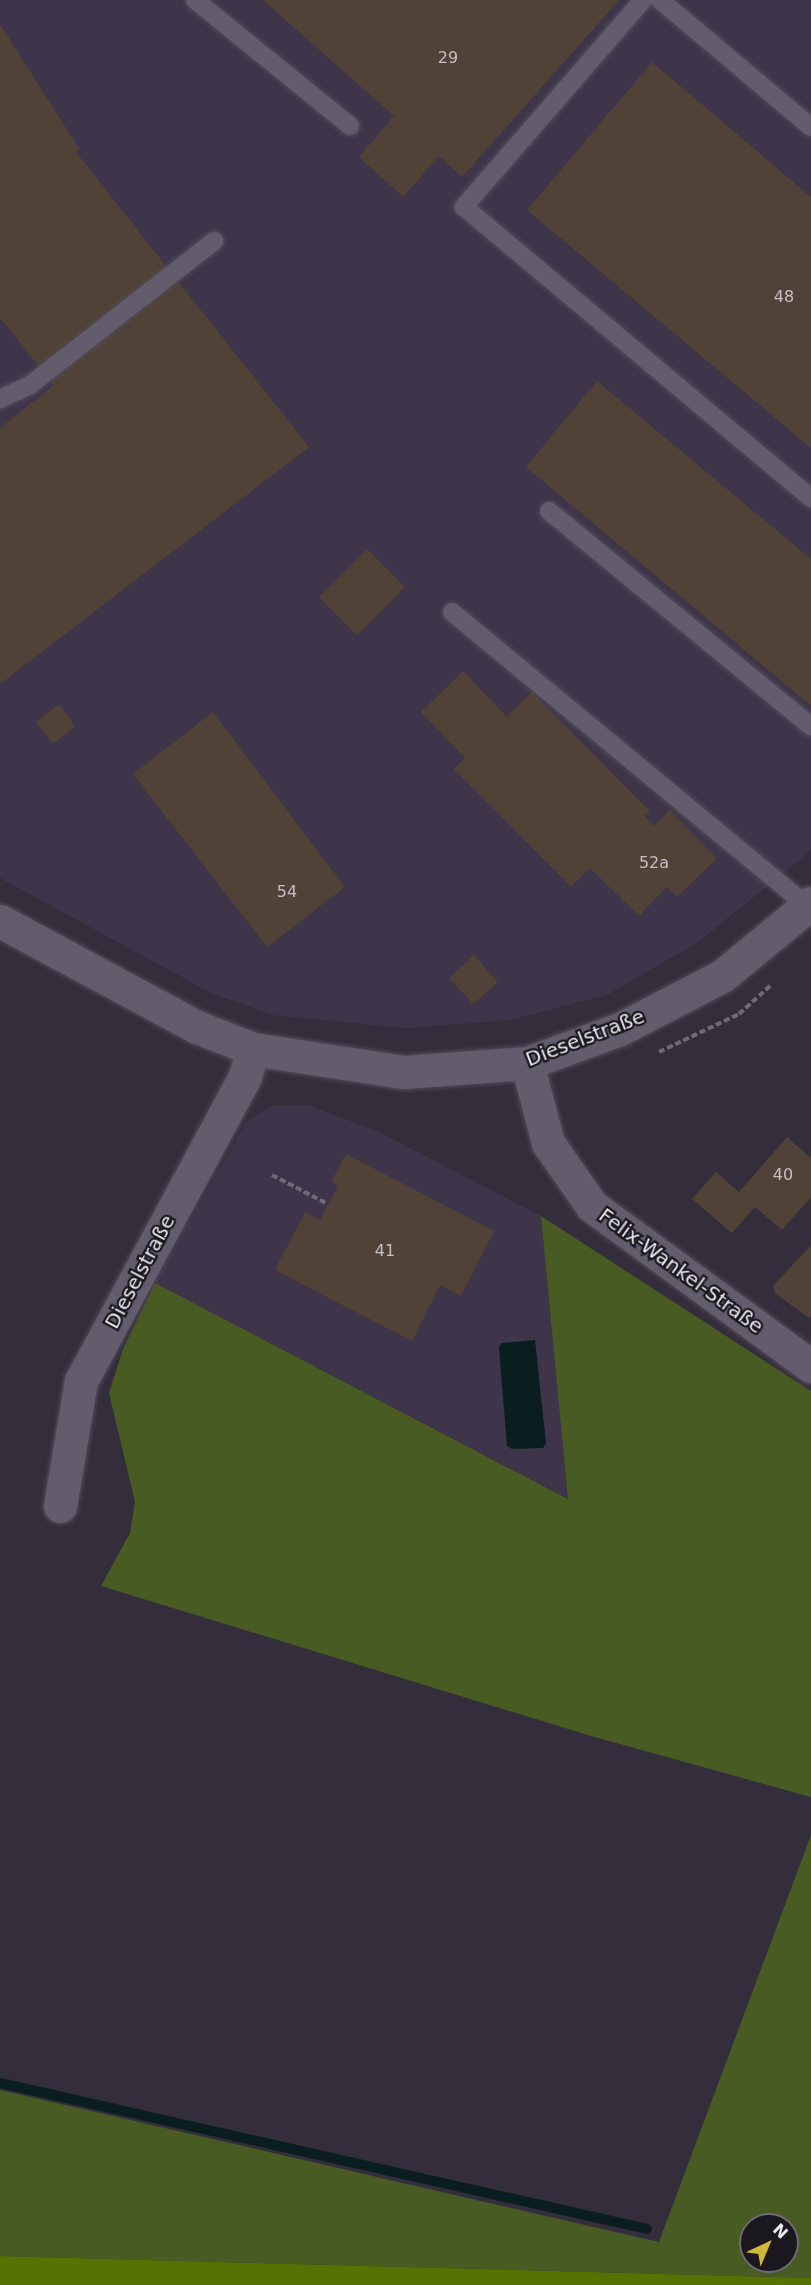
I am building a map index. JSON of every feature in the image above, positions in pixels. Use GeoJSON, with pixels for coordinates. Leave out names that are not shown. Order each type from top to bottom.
{"type":"FeatureCollection","features":[{"type":"Feature","properties":{"kind":"street","name":"Dieselstraße"},"geometry":{"type":"LineString","coordinates":[[0,921],[196,1027],[253,1049],[404,1072],[527,1063],[620,1029],[722,976],[810,905]]}},
{"type":"Feature","properties":{"kind":"street","name":"Dieselstraße"},"geometry":{"type":"LineString","coordinates":[[60,1506],[81,1381],[240,1086],[253,1049]]}},
{"type":"Feature","properties":{"kind":"street","name":"Felix-Wankel-Straße"},"geometry":{"type":"LineString","coordinates":[[527,1063],[549,1143],[592,1206],[811,1366]]}},
{"type":"Feature","properties":{"kind":"lane"},"geometry":{"type":"LineString","coordinates":[[195,0],[350,126]]}},
{"type":"Feature","properties":{"kind":"lane"},"geometry":{"type":"LineString","coordinates":[[643,0],[464,207],[811,498]]}},
{"type":"Feature","properties":{"kind":"lane"},"geometry":{"type":"LineString","coordinates":[[660,0],[811,127]]}},
{"type":"Feature","properties":{"kind":"lane"},"geometry":{"type":"LineString","coordinates":[[0,399],[30,385],[214,241]]}},
{"type":"Feature","properties":{"kind":"lane"},"geometry":{"type":"LineString","coordinates":[[549,511],[811,726]]}},
{"type":"Feature","properties":{"kind":"lane"},"geometry":{"type":"LineString","coordinates":[[452,612],[810,905]]}},
{"type":"Feature","properties":{"kind":"path"},"geometry":{"type":"LineString","coordinates":[[272,1175],[328,1204]]}},
{"type":"Feature","properties":{"kind":"shaded area"},"geometry":{"type":"Polygon","coordinates":[[[0,0],[811,0],[811,849],[807,854],[697,943],[607,995],[510,1020],[404,1028],[273,1015],[213,994],[0,878],[0,0]]]}},
{"type":"Feature","properties":{"kind":"shaded area"},"geometry":{"type":"Polygon","coordinates":[[[274,1105],[307,1105],[375,1130],[541,1216],[569,1499],[155,1283],[247,1121],[274,1105]]]}},
{"type":"Feature","properties":{"kind":"shaded area"},"geometry":{"type":"Polygon","coordinates":[[[535,1340],[546,1443],[543,1448],[512,1449],[507,1446],[499,1348],[501,1343],[535,1340]]]}},
{"type":"Feature","properties":{"kind":"green space"},"geometry":{"type":"Polygon","coordinates":[[[541,1216],[811,1391],[811,1797],[591,1736],[101,1586],[130,1533],[135,1502],[109,1393],[123,1349],[155,1283],[568,1499],[541,1216]]]}},
{"type":"Feature","properties":{"kind":"green space"},"geometry":{"type":"Polygon","coordinates":[[[811,1835],[811,2278],[0,2256],[0,2090],[659,2242],[811,1835]]]}},
{"type":"Feature","properties":{"kind":"green space"},"geometry":{"type":"Polygon","coordinates":[[[0,2256],[811,2278],[811,2285],[0,2285],[0,2256]]]}},
{"type":"Feature","properties":{"kind":"building"},"geometry":{"type":"Polygon","coordinates":[[[263,0],[619,0],[462,177],[439,156],[403,197],[359,157],[394,116],[263,0]]]}},
{"type":"Feature","properties":{"kind":"building"},"geometry":{"type":"Polygon","coordinates":[[[0,24],[80,150],[76,152],[309,447],[0,684],[0,428],[54,385],[0,318],[0,24]]]}},
{"type":"Feature","properties":{"kind":"building"},"geometry":{"type":"Polygon","coordinates":[[[652,62],[811,197],[811,448],[527,210],[652,62]]]}},
{"type":"Feature","properties":{"kind":"building"},"geometry":{"type":"Polygon","coordinates":[[[597,381],[811,559],[811,706],[526,467],[597,381]]]}},
{"type":"Feature","properties":{"kind":"building"},"geometry":{"type":"Polygon","coordinates":[[[367,549],[405,587],[357,635],[319,597],[367,549]]]}},
{"type":"Feature","properties":{"kind":"building"},"geometry":{"type":"Polygon","coordinates":[[[463,671],[507,717],[532,692],[650,811],[645,816],[654,826],[670,810],[717,858],[677,897],[667,887],[639,916],[590,868],[571,887],[454,769],[465,758],[421,712],[463,671]]]}},
{"type":"Feature","properties":{"kind":"building"},"geometry":{"type":"Polygon","coordinates":[[[59,704],[75,726],[53,744],[36,722],[59,704]]]}},
{"type":"Feature","properties":{"kind":"building"},"geometry":{"type":"Polygon","coordinates":[[[213,712],[345,887],[267,947],[133,774],[213,712]]]}},
{"type":"Feature","properties":{"kind":"building"},"geometry":{"type":"Polygon","coordinates":[[[474,955],[498,982],[473,1004],[449,978],[474,955]]]}},
{"type":"Feature","properties":{"kind":"building"},"geometry":{"type":"Polygon","coordinates":[[[787,1137],[811,1158],[811,1197],[782,1230],[755,1207],[732,1233],[692,1199],[716,1172],[739,1192],[787,1137]]]}},
{"type":"Feature","properties":{"kind":"building"},"geometry":{"type":"Polygon","coordinates":[[[346,1154],[494,1231],[461,1296],[440,1285],[412,1341],[275,1270],[305,1212],[320,1220],[338,1186],[331,1182],[346,1154]]]}},
{"type":"Feature","properties":{"kind":"building"},"geometry":{"type":"Polygon","coordinates":[[[811,1245],[811,1316],[809,1318],[776,1294],[773,1286],[811,1245]]]}},
{"type":"Feature","properties":{"kind":"waterway"},"geometry":{"type":"LineString","coordinates":[[0,2083],[647,2229]]}}]}
